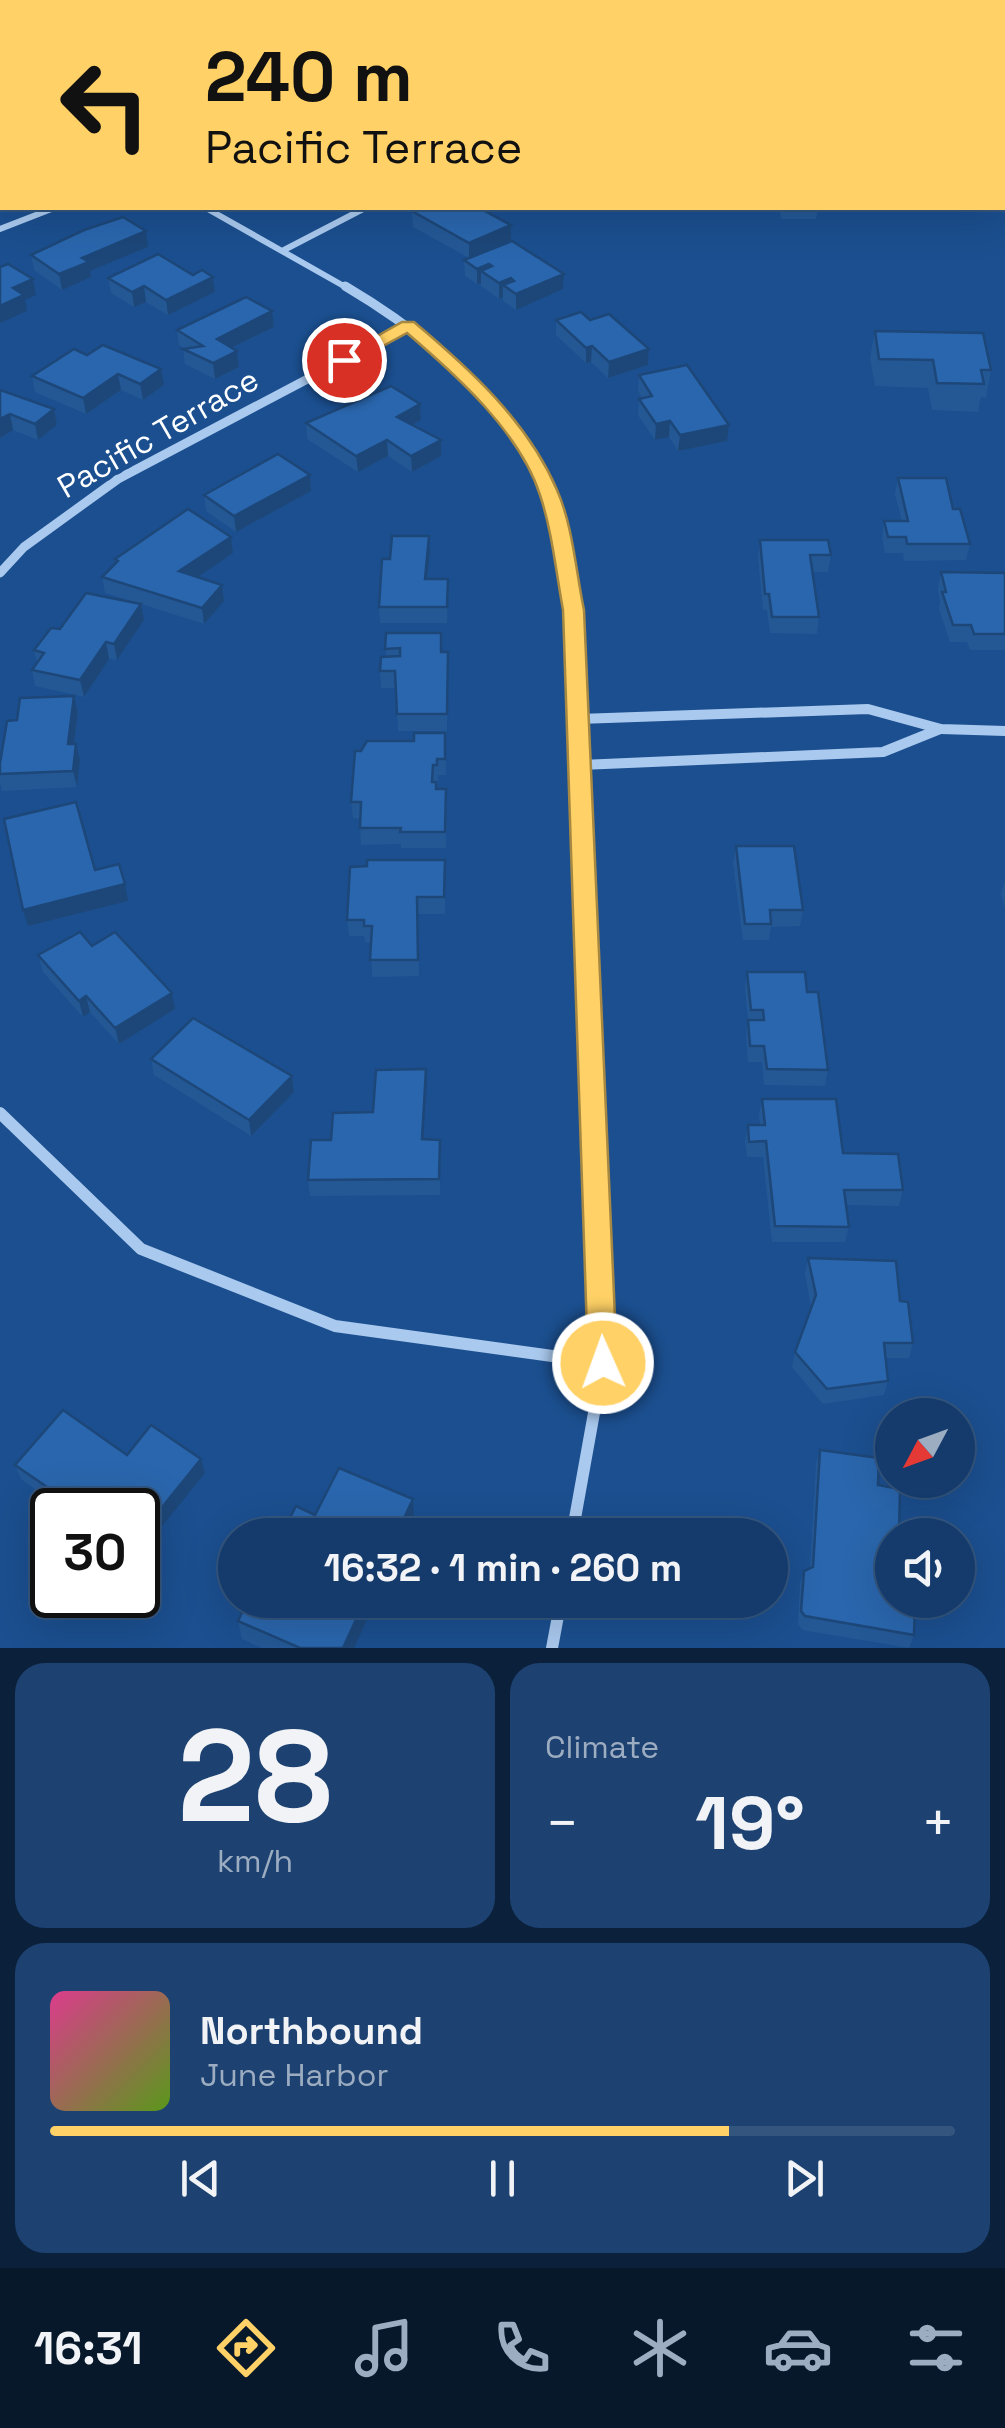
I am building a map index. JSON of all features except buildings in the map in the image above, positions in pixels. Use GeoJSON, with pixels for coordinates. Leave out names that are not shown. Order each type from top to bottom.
{"type":"FeatureCollection","features":[{"type":"Feature","properties":{"kind":"street"},"geometry":{"type":"LineString","coordinates":[[0,230],[49,210]]}},
{"type":"Feature","properties":{"kind":"street"},"geometry":{"type":"LineString","coordinates":[[210,210],[408,326],[469,377],[531,457],[550,494],[574,610],[603,1363],[575,1518]]}},
{"type":"Feature","properties":{"kind":"street"},"geometry":{"type":"LineString","coordinates":[[284,250],[361,210]]}},
{"type":"Feature","properties":{"kind":"street","name":"Pacific Terrace"},"geometry":{"type":"LineString","coordinates":[[0,574],[24,547],[118,480],[408,326]]}},
{"type":"Feature","properties":{"kind":"street"},"geometry":{"type":"LineString","coordinates":[[579,719],[868,709],[941,728],[1005,731]]}},
{"type":"Feature","properties":{"kind":"street"},"geometry":{"type":"LineString","coordinates":[[581,765],[883,752],[941,728]]}},
{"type":"Feature","properties":{"kind":"street"},"geometry":{"type":"LineString","coordinates":[[0,1113],[141,1249],[335,1326],[603,1363]]}},
{"type":"Feature","properties":{"kind":"street"},"geometry":{"type":"LineString","coordinates":[[552,1648],[557,1618]]}},
{"type":"Feature","properties":{"kind":"route"},"geometry":{"type":"LineString","coordinates":[[344,360],[408,326],[469,377],[531,457],[550,494],[574,610],[603,1363]]}}]}
